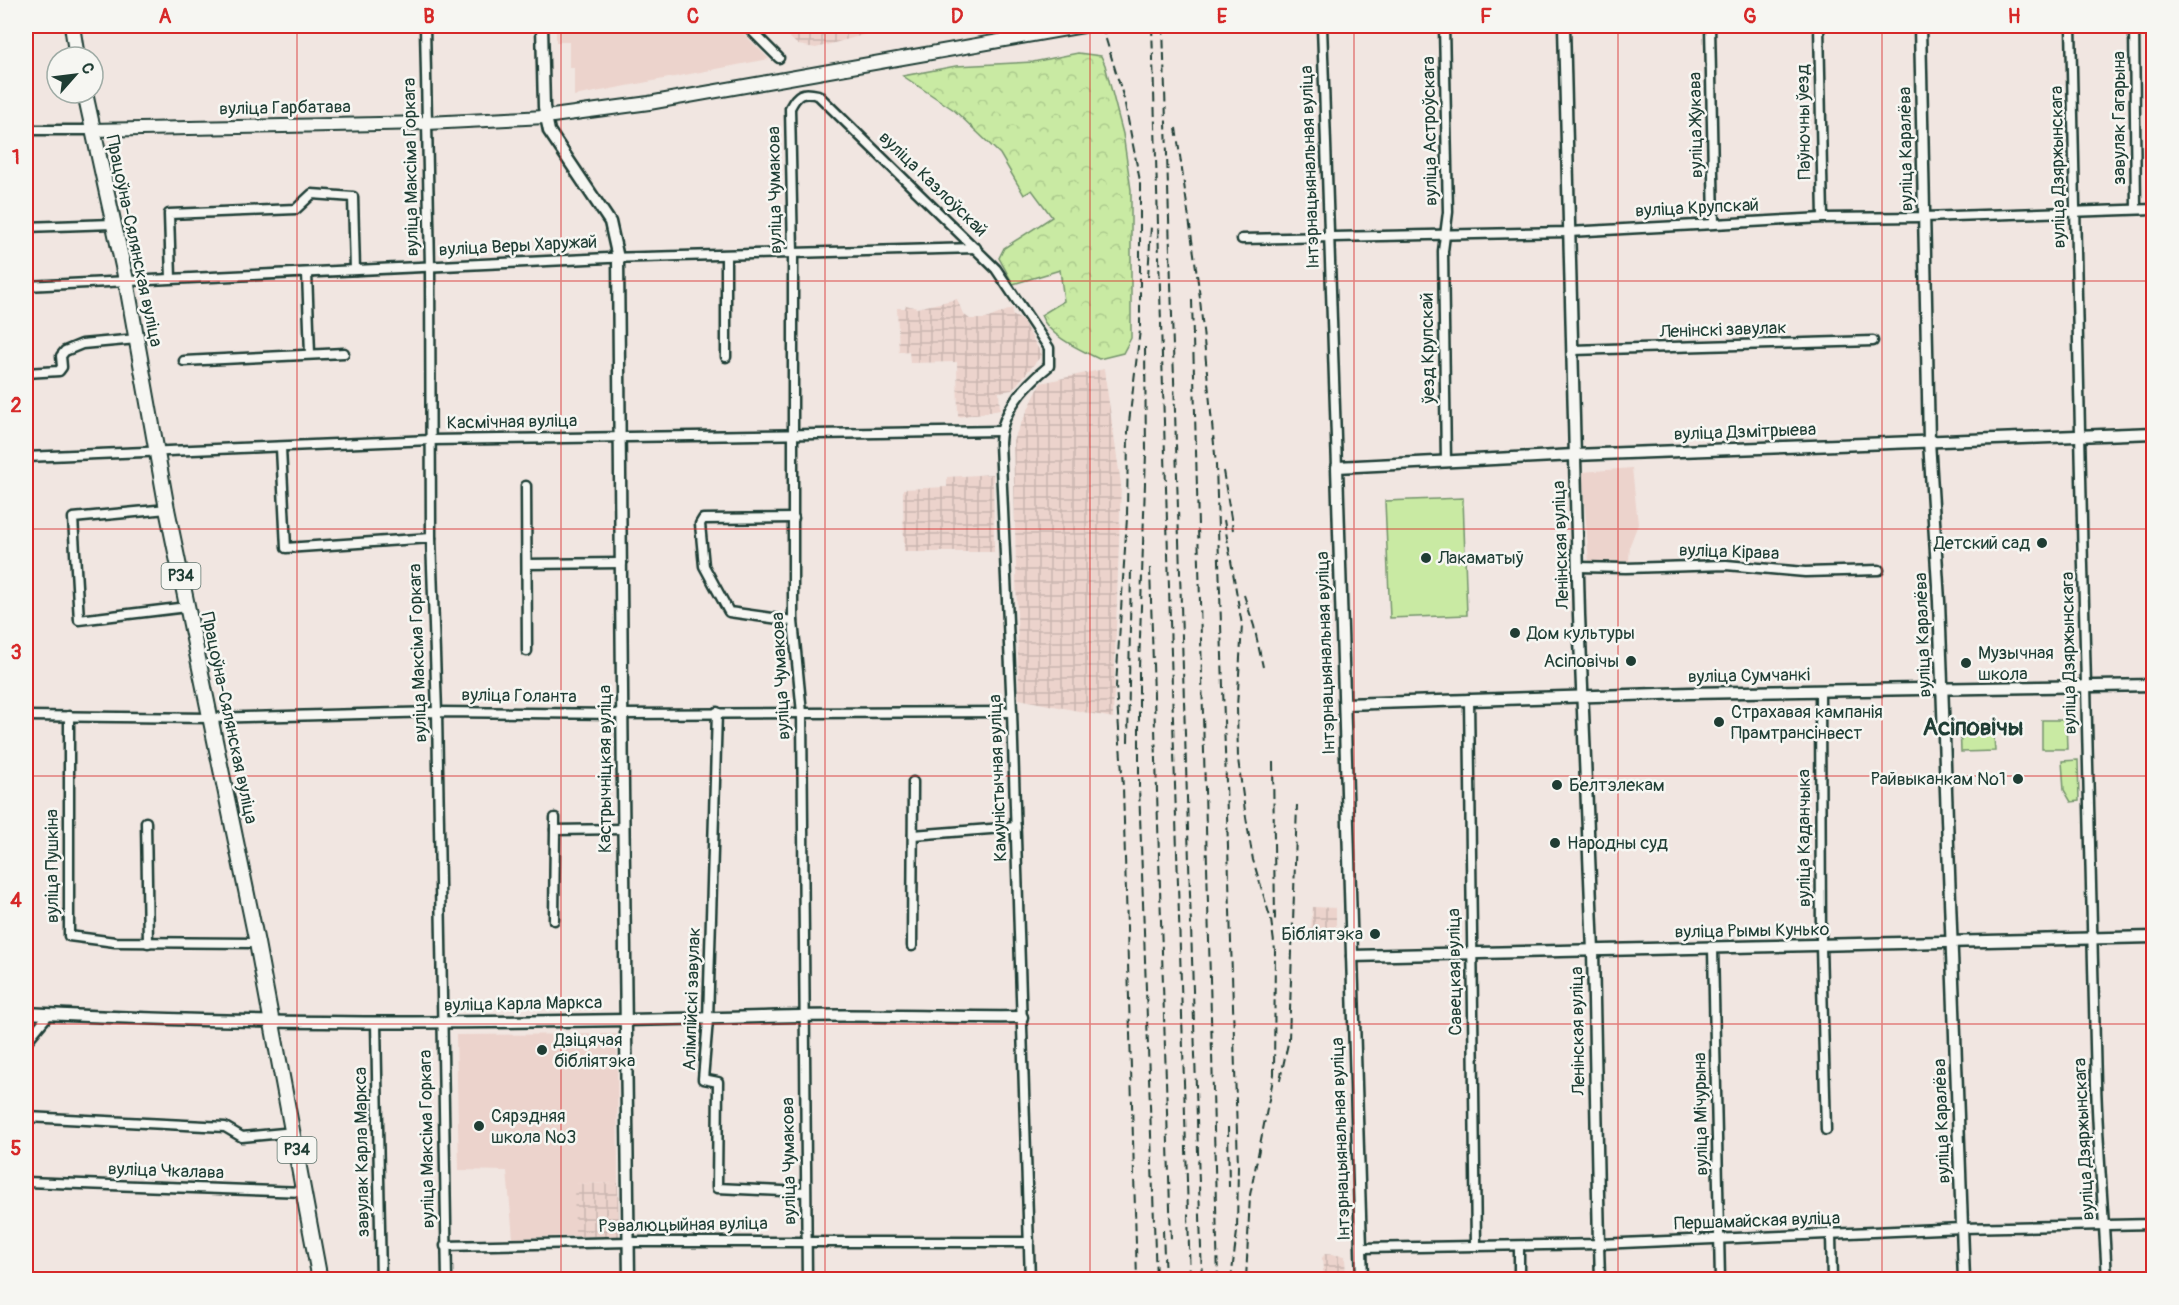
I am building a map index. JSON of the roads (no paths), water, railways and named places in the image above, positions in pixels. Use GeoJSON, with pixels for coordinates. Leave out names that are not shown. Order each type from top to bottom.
{"type":"FeatureCollection","features":[{"type":"Feature","properties":{"kind":"main road"},"geometry":{"type":"LineString","coordinates":[[72,26],[75,45]]}},
{"type":"Feature","properties":{"kind":"main road","name":"вуліца Гарбатава"},"geometry":{"type":"LineString","coordinates":[[92,130],[426,123],[545,117],[649,103],[1080,26]]}},
{"type":"Feature","properties":{"kind":"main road","name":"Працоўна-Сялянская вуліца"},"geometry":{"type":"LineString","coordinates":[[87,105],[126,280],[167,509],[257,943],[320,1280]]}},
{"type":"Feature","properties":{"kind":"street","name":"вуліца Максіма Горкага"},"geometry":{"type":"LineString","coordinates":[[425,26],[430,267],[431,538],[437,712],[444,1246],[447,1280]]}},
{"type":"Feature","properties":{"kind":"street"},"geometry":{"type":"LineString","coordinates":[[542,26],[545,117]]}},
{"type":"Feature","properties":{"kind":"street"},"geometry":{"type":"LineString","coordinates":[[747,26],[779,58]]}},
{"type":"Feature","properties":{"kind":"street","name":"Інтэрнацыянальная вуліца"},"geometry":{"type":"LineString","coordinates":[[1322,26],[1362,1280]]}},
{"type":"Feature","properties":{"kind":"street","name":"вуліца Астроўскага"},"geometry":{"type":"LineString","coordinates":[[1444,26],[1448,212],[1446,235]]}},
{"type":"Feature","properties":{"kind":"street","name":"Ленінская вуліца"},"geometry":{"type":"LineString","coordinates":[[1564,26],[1574,350],[1574,455],[1593,951],[1600,1280]]}},
{"type":"Feature","properties":{"kind":"street","name":"вуліца Жукава"},"geometry":{"type":"LineString","coordinates":[[1710,26],[1714,224]]}},
{"type":"Feature","properties":{"kind":"street","name":"Паўночны ўезд"},"geometry":{"type":"LineString","coordinates":[[1819,26],[1823,218]]}},
{"type":"Feature","properties":{"kind":"street","name":"вуліца Каралёва"},"geometry":{"type":"LineString","coordinates":[[1920,26],[1929,441],[1964,1280]]}},
{"type":"Feature","properties":{"kind":"street","name":"вуліца Дзяржынскага"},"geometry":{"type":"LineString","coordinates":[[2071,26],[2096,1089],[2108,1280]]}},
{"type":"Feature","properties":{"kind":"street","name":"завулак Гагарына"},"geometry":{"type":"LineString","coordinates":[[2134,26],[2136,209]]}},
{"type":"Feature","properties":{"kind":"street","name":"вуліца Чумакова"},"geometry":{"type":"LineString","coordinates":[[807,1280],[802,713],[794,621],[795,435],[789,108],[796,96],[804,92],[818,94]]}},
{"type":"Feature","properties":{"kind":"street","name":"вуліца Казлоўскай"},"geometry":{"type":"LineString","coordinates":[[818,94],[996,268],[1018,301]]}},
{"type":"Feature","properties":{"kind":"street","name":"Кастрычніцкая вуліца"},"geometry":{"type":"LineString","coordinates":[[545,117],[549,132],[610,222],[618,258],[622,563],[622,829],[629,1280]]}},
{"type":"Feature","properties":{"kind":"street","name":"вуліца Гарбатава"},"geometry":{"type":"LineString","coordinates":[[26,130],[92,130]]}},
{"type":"Feature","properties":{"kind":"street"},"geometry":{"type":"LineString","coordinates":[[171,278],[169,214],[296,209],[312,194],[353,197],[355,270]]}},
{"type":"Feature","properties":{"kind":"street","name":"вуліца Крупскай"},"geometry":{"type":"LineString","coordinates":[[1242,238],[1446,235],[1823,218],[2154,209]]}},
{"type":"Feature","properties":{"kind":"street"},"geometry":{"type":"LineString","coordinates":[[26,227],[113,224]]}},
{"type":"Feature","properties":{"kind":"street","name":"ўезд Крупскай"},"geometry":{"type":"LineString","coordinates":[[1446,235],[1443,251],[1446,462]]}},
{"type":"Feature","properties":{"kind":"street","name":"вуліца Веры Харужай"},"geometry":{"type":"LineString","coordinates":[[26,286],[618,258],[976,249]]}},
{"type":"Feature","properties":{"kind":"street"},"geometry":{"type":"LineString","coordinates":[[726,257],[726,357]]}},
{"type":"Feature","properties":{"kind":"street"},"geometry":{"type":"LineString","coordinates":[[307,273],[310,354]]}},
{"type":"Feature","properties":{"kind":"street","name":"Камуністычная вуліца"},"geometry":{"type":"LineString","coordinates":[[1018,301],[1049,348],[1048,366],[1033,379],[1011,407],[1000,431],[1012,712],[1030,1280]]}},
{"type":"Feature","properties":{"kind":"street"},"geometry":{"type":"LineString","coordinates":[[26,373],[59,371],[62,367],[61,356],[73,346],[136,339]]}},
{"type":"Feature","properties":{"kind":"street","name":"Ленінскі завулак"},"geometry":{"type":"LineString","coordinates":[[1574,350],[1873,341]]}},
{"type":"Feature","properties":{"kind":"street"},"geometry":{"type":"LineString","coordinates":[[184,361],[344,353]]}},
{"type":"Feature","properties":{"kind":"street","name":"Касмічная вуліца"},"geometry":{"type":"LineString","coordinates":[[26,457],[431,440],[1000,431]]}},
{"type":"Feature","properties":{"kind":"street","name":"вуліца Дзмітрыева"},"geometry":{"type":"LineString","coordinates":[[1337,467],[1574,455],[2154,433]]}},
{"type":"Feature","properties":{"kind":"street"},"geometry":{"type":"LineString","coordinates":[[281,448],[286,548],[431,538]]}},
{"type":"Feature","properties":{"kind":"street"},"geometry":{"type":"LineString","coordinates":[[526,486],[527,651]]}},
{"type":"Feature","properties":{"kind":"street"},"geometry":{"type":"LineString","coordinates":[[167,509],[73,518],[78,620],[187,607]]}},
{"type":"Feature","properties":{"kind":"street"},"geometry":{"type":"LineString","coordinates":[[794,518],[703,519],[700,525],[704,566],[729,612],[794,621]]}},
{"type":"Feature","properties":{"kind":"street"},"geometry":{"type":"LineString","coordinates":[[527,564],[622,563]]}},
{"type":"Feature","properties":{"kind":"street","name":"вуліца Кірава"},"geometry":{"type":"LineString","coordinates":[[1578,567],[1726,565],[1805,572],[1879,570]]}},
{"type":"Feature","properties":{"kind":"street","name":"вуліца Сумчанкі"},"geometry":{"type":"LineString","coordinates":[[1345,704],[1469,699],[2154,685]]}},
{"type":"Feature","properties":{"kind":"street","name":"вуліца Каданчыка"},"geometry":{"type":"LineString","coordinates":[[1820,691],[1821,946],[1826,1130]]}},
{"type":"Feature","properties":{"kind":"street","name":"Савецкая вуліца"},"geometry":{"type":"LineString","coordinates":[[1469,699],[1476,1245]]}},
{"type":"Feature","properties":{"kind":"street","name":"вуліца Голанта"},"geometry":{"type":"LineString","coordinates":[[26,716],[211,718],[437,712],[621,714],[1012,712]]}},
{"type":"Feature","properties":{"kind":"street","name":"Алімпійскі завулак"},"geometry":{"type":"LineString","coordinates":[[717,712],[708,1020],[703,1079],[718,1082],[717,1188],[805,1191]]}},
{"type":"Feature","properties":{"kind":"street","name":"вуліца Пушкіна"},"geometry":{"type":"LineString","coordinates":[[69,716],[69,936],[115,942],[257,943]]}},
{"type":"Feature","properties":{"kind":"street"},"geometry":{"type":"LineString","coordinates":[[912,946],[913,782]]}},
{"type":"Feature","properties":{"kind":"street"},"geometry":{"type":"LineString","coordinates":[[554,920],[555,818]]}},
{"type":"Feature","properties":{"kind":"street"},"geometry":{"type":"LineString","coordinates":[[146,822],[148,943]]}},
{"type":"Feature","properties":{"kind":"street"},"geometry":{"type":"LineString","coordinates":[[913,835],[1016,827]]}},
{"type":"Feature","properties":{"kind":"street"},"geometry":{"type":"LineString","coordinates":[[555,830],[622,829]]}},
{"type":"Feature","properties":{"kind":"street","name":"вуліца Рымы Кунько"},"geometry":{"type":"LineString","coordinates":[[1352,956],[2154,937]]}},
{"type":"Feature","properties":{"kind":"street","name":"вуліца Мічурына"},"geometry":{"type":"LineString","coordinates":[[1713,948],[1720,1280]]}},
{"type":"Feature","properties":{"kind":"street","name":"вуліца Карла Маркса"},"geometry":{"type":"LineString","coordinates":[[26,1013],[271,1022],[376,1023],[625,1018],[708,1020],[804,1016],[1022,1017]]}},
{"type":"Feature","properties":{"kind":"street"},"geometry":{"type":"LineString","coordinates":[[26,1042],[49,1014]]}},
{"type":"Feature","properties":{"kind":"street","name":"завулак Карла Маркса"},"geometry":{"type":"LineString","coordinates":[[376,1023],[381,1280]]}},
{"type":"Feature","properties":{"kind":"street"},"geometry":{"type":"LineString","coordinates":[[27,1117],[225,1127],[242,1137],[294,1132]]}},
{"type":"Feature","properties":{"kind":"street","name":"вуліца Чкалава"},"geometry":{"type":"LineString","coordinates":[[26,1182],[305,1192]]}},
{"type":"Feature","properties":{"kind":"street","name":"Першамайская вуліца"},"geometry":{"type":"LineString","coordinates":[[1361,1248],[1599,1244],[1962,1228],[2154,1224]]}},
{"type":"Feature","properties":{"kind":"street"},"geometry":{"type":"LineString","coordinates":[[1831,1235],[1832,1280]]}},
{"type":"Feature","properties":{"kind":"street","name":"Рэвалюцыйная вуліца"},"geometry":{"type":"LineString","coordinates":[[444,1246],[629,1242],[1029,1242]]}},
{"type":"Feature","properties":{"kind":"street"},"geometry":{"type":"LineString","coordinates":[[1519,1246],[1519,1280]]}},
{"type":"Feature","properties":{"kind":"railway"},"geometry":{"type":"LineString","coordinates":[[1102,26],[1124,99],[1140,181],[1140,330],[1128,431],[1127,518],[1116,686],[1123,787],[1137,1280]]}},
{"type":"Feature","properties":{"kind":"railway"},"geometry":{"type":"LineString","coordinates":[[1152,26],[1190,1280]]}},
{"type":"Feature","properties":{"kind":"railway"},"geometry":{"type":"LineString","coordinates":[[1163,26],[1202,1280]]}},
{"type":"Feature","properties":{"kind":"railway"},"geometry":{"type":"LineString","coordinates":[[1176,128],[1199,289],[1216,465],[1238,1165],[1237,1232],[1231,1280]]}},
{"type":"Feature","properties":{"kind":"railway"},"geometry":{"type":"LineString","coordinates":[[1148,277],[1151,226]]}},
{"type":"Feature","properties":{"kind":"railway"},"geometry":{"type":"LineString","coordinates":[[1192,300],[1218,1280]]}},
{"type":"Feature","properties":{"kind":"railway"},"geometry":{"type":"LineString","coordinates":[[1145,347],[1146,452],[1139,668],[1139,786],[1156,1280]]}},
{"type":"Feature","properties":{"kind":"railway"},"geometry":{"type":"LineString","coordinates":[[1223,471],[1233,530]]}},
{"type":"Feature","properties":{"kind":"railway"},"geometry":{"type":"LineString","coordinates":[[1224,520],[1242,625],[1237,707],[1238,759],[1253,860],[1271,920],[1275,950],[1274,1074],[1250,1195],[1246,1280]]}},
{"type":"Feature","properties":{"kind":"railway"},"geometry":{"type":"LineString","coordinates":[[1128,742],[1131,568]]}},
{"type":"Feature","properties":{"kind":"railway"},"geometry":{"type":"LineString","coordinates":[[1150,568],[1171,1240]]}},
{"type":"Feature","properties":{"kind":"railway"},"geometry":{"type":"LineString","coordinates":[[1244,595],[1263,667]]}},
{"type":"Feature","properties":{"kind":"railway"},"geometry":{"type":"LineString","coordinates":[[1273,762],[1275,920]]}},
{"type":"Feature","properties":{"kind":"railway"},"geometry":{"type":"LineString","coordinates":[[1280,1080],[1289,1039],[1297,805]]}},
{"type":"Feature","properties":{"kind":"railway"},"geometry":{"type":"LineString","coordinates":[[1228,1127],[1229,1187]]}},
{"type":"Feature","properties":{"kind":"railway"},"geometry":{"type":"LineString","coordinates":[[1163,1230],[1165,1280]]}},
{"type":"Feature","properties":{"kind":"place","name":"Детский сад"},"geometry":{"type":"Point","coordinates":[2042,543]}},
{"type":"Feature","properties":{"kind":"place","name":"Лакаматыў"},"geometry":{"type":"Point","coordinates":[1426,558]}},
{"type":"Feature","properties":{"kind":"place","name":"Дом культуры"},"geometry":{"type":"Point","coordinates":[1515,633]}},
{"type":"Feature","properties":{"kind":"place","name":"Асіповічы"},"geometry":{"type":"Point","coordinates":[1631,661]}},
{"type":"Feature","properties":{"kind":"place","name":"Музычная школа"},"geometry":{"type":"Point","coordinates":[1966,663]}},
{"type":"Feature","properties":{"kind":"place","name":"Страхавая кампанія Прамтрансінвест"},"geometry":{"type":"Point","coordinates":[1719,722]}},
{"type":"Feature","properties":{"kind":"place","name":"Райвыканкам №1"},"geometry":{"type":"Point","coordinates":[2018,779]}},
{"type":"Feature","properties":{"kind":"place","name":"Белтэлекам"},"geometry":{"type":"Point","coordinates":[1557,785]}},
{"type":"Feature","properties":{"kind":"place","name":"Народны суд"},"geometry":{"type":"Point","coordinates":[1555,843]}},
{"type":"Feature","properties":{"kind":"place","name":"Бібліятэка"},"geometry":{"type":"Point","coordinates":[1375,934]}},
{"type":"Feature","properties":{"kind":"place","name":"Дзіцячая бібліятэка"},"geometry":{"type":"Point","coordinates":[542,1050]}},
{"type":"Feature","properties":{"kind":"place","name":"Сярэдняя школа №3"},"geometry":{"type":"Point","coordinates":[479,1126]}},
{"type":"Feature","properties":{"kind":"district","name":"Асіповічы"},"geometry":{"type":"Point","coordinates":[1973,727]}}]}
